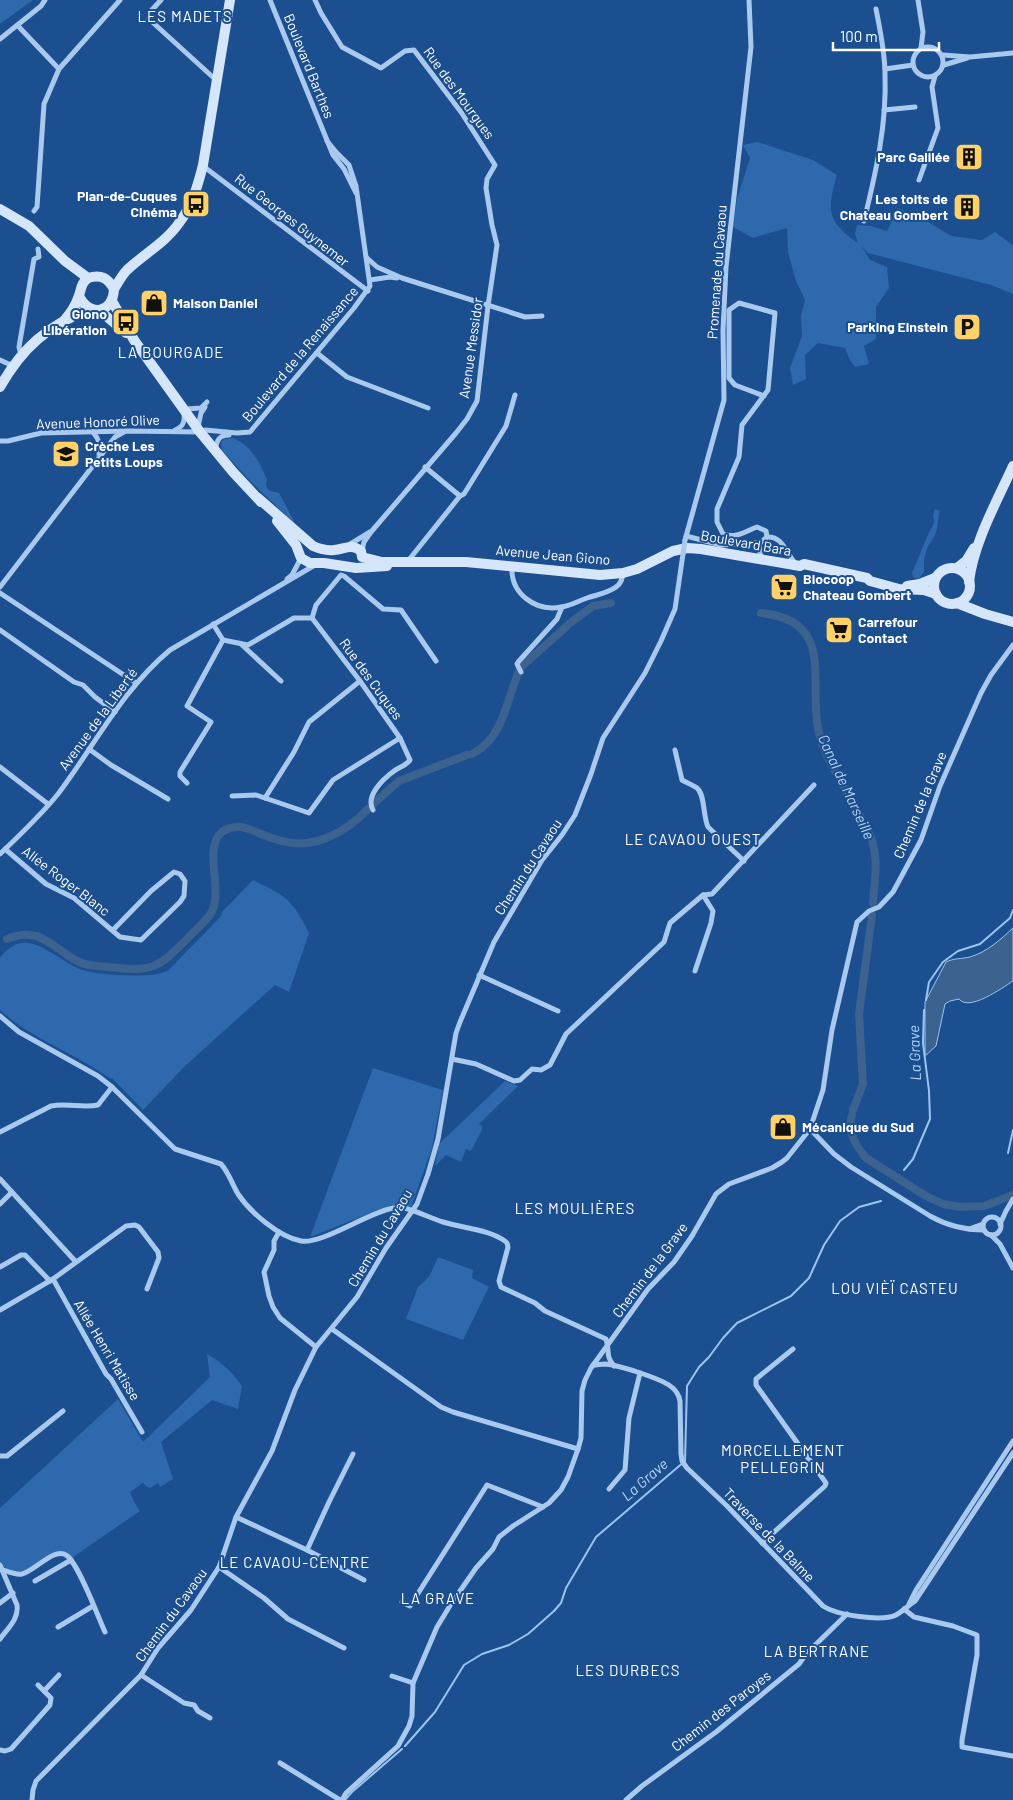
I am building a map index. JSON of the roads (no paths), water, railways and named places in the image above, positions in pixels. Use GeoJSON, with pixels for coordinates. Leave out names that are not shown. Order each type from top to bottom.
{"type":"FeatureCollection","features":[{"type":"Feature","properties":{"kind":"street"},"geometry":{"type":"LineString","coordinates":[[0,39],[18,26],[46,0]]}},
{"type":"Feature","properties":{"kind":"street"},"geometry":{"type":"LineString","coordinates":[[34,211],[37,207],[44,104],[59,69],[120,0]]}},
{"type":"Feature","properties":{"kind":"street"},"geometry":{"type":"LineString","coordinates":[[161,0],[150,12],[149,19],[217,81]]}},
{"type":"Feature","properties":{"kind":"street"},"geometry":{"type":"LineString","coordinates":[[230,0],[199,183],[180,223],[126,272],[114,289],[112,301],[134,340],[199,431],[258,498],[296,545],[301,556]]}},
{"type":"Feature","properties":{"kind":"street","name":"Boulevard Barthes"},"geometry":{"type":"LineString","coordinates":[[270,0],[327,141],[349,165],[359,200],[370,280]]}},
{"type":"Feature","properties":{"kind":"street","name":"Rue des Mourgues"},"geometry":{"type":"LineString","coordinates":[[315,0],[342,47],[381,68],[405,51],[414,50],[461,112],[496,165]]}},
{"type":"Feature","properties":{"kind":"street","name":"Promenade du Cavaou"},"geometry":{"type":"LineString","coordinates":[[685,544],[724,400],[723,330],[726,267],[751,47],[749,0]]}},
{"type":"Feature","properties":{"kind":"street"},"geometry":{"type":"LineString","coordinates":[[918,0],[923,32],[921,48]]}},
{"type":"Feature","properties":{"kind":"street"},"geometry":{"type":"LineString","coordinates":[[864,221],[880,152],[884,110],[885,69],[876,9]]}},
{"type":"Feature","properties":{"kind":"street"},"geometry":{"type":"LineString","coordinates":[[18,26],[59,69]]}},
{"type":"Feature","properties":{"kind":"street"},"geometry":{"type":"LineString","coordinates":[[923,32],[932,46],[943,55],[944,65],[942,70],[935,76],[932,87]]}},
{"type":"Feature","properties":{"kind":"street"},"geometry":{"type":"LineString","coordinates":[[932,46],[921,48],[914,55],[913,65],[918,74],[926,77],[935,76]]}},
{"type":"Feature","properties":{"kind":"street"},"geometry":{"type":"LineString","coordinates":[[943,55],[970,57],[1013,53]]}},
{"type":"Feature","properties":{"kind":"street"},"geometry":{"type":"LineString","coordinates":[[944,65],[970,57]]}},
{"type":"Feature","properties":{"kind":"street"},"geometry":{"type":"LineString","coordinates":[[885,69],[913,65]]}},
{"type":"Feature","properties":{"kind":"street"},"geometry":{"type":"LineString","coordinates":[[919,180],[938,128],[932,87],[926,77]]}},
{"type":"Feature","properties":{"kind":"street"},"geometry":{"type":"LineString","coordinates":[[884,110],[915,107]]}},
{"type":"Feature","properties":{"kind":"street","name":"Rue Georges Guynemer"},"geometry":{"type":"LineString","coordinates":[[203,165],[368,291]]}},
{"type":"Feature","properties":{"kind":"street","name":"Avenue Messidor"},"geometry":{"type":"LineString","coordinates":[[362,554],[364,542],[371,532],[467,419],[477,401],[497,246],[486,188],[487,179],[496,165]]}},
{"type":"Feature","properties":{"kind":"street"},"geometry":{"type":"LineString","coordinates":[[0,209],[29,226],[66,261],[88,278],[100,276],[106,279],[114,289]]}},
{"type":"Feature","properties":{"kind":"street"},"geometry":{"type":"LineString","coordinates":[[21,355],[19,347],[34,259],[39,257],[40,254],[38,249]]}},
{"type":"Feature","properties":{"kind":"street"},"geometry":{"type":"LineString","coordinates":[[367,258],[376,267],[402,278],[488,306],[525,316],[542,316]]}},
{"type":"Feature","properties":{"kind":"street"},"geometry":{"type":"LineString","coordinates":[[66,261],[75,275],[83,304],[95,310],[134,340]]}},
{"type":"Feature","properties":{"kind":"street"},"geometry":{"type":"LineString","coordinates":[[106,279],[126,272]]}},
{"type":"Feature","properties":{"kind":"street"},"geometry":{"type":"LineString","coordinates":[[370,280],[390,277],[402,278]]}},
{"type":"Feature","properties":{"kind":"street"},"geometry":{"type":"LineString","coordinates":[[63,322],[73,309],[80,291],[88,278]]}},
{"type":"Feature","properties":{"kind":"street","name":"Boulevard de la Renaissance"},"geometry":{"type":"LineString","coordinates":[[237,433],[250,432],[254,428],[368,291],[370,280]]}},
{"type":"Feature","properties":{"kind":"street"},"geometry":{"type":"LineString","coordinates":[[0,387],[21,355],[47,332],[63,322],[104,308],[112,301]]}},
{"type":"Feature","properties":{"kind":"street"},"geometry":{"type":"LineString","coordinates":[[764,396],[735,384],[730,378],[729,310],[739,303],[775,314],[770,376],[768,390],[764,396],[742,425],[739,457],[716,516],[723,534],[736,536],[757,526],[766,531],[767,537]]}},
{"type":"Feature","properties":{"kind":"street"},"geometry":{"type":"LineString","coordinates":[[317,353],[347,377],[428,408]]}},
{"type":"Feature","properties":{"kind":"street"},"geometry":{"type":"LineString","coordinates":[[0,360],[12,366]]}},
{"type":"Feature","properties":{"kind":"street"},"geometry":{"type":"LineString","coordinates":[[408,561],[460,496],[464,494],[477,475],[506,426],[515,395]]}},
{"type":"Feature","properties":{"kind":"street"},"geometry":{"type":"LineString","coordinates":[[183,408],[189,410],[201,408],[208,402],[201,413],[199,431]]}},
{"type":"Feature","properties":{"kind":"street","name":"Avenue Honoré Olive"},"geometry":{"type":"LineString","coordinates":[[167,431],[176,429],[184,423],[183,408]]}},
{"type":"Feature","properties":{"kind":"street","name":"Avenue Honoré Olive"},"geometry":{"type":"LineString","coordinates":[[0,441],[8,442],[41,433],[205,430],[237,433]]}},
{"type":"Feature","properties":{"kind":"street"},"geometry":{"type":"LineString","coordinates":[[0,587],[115,437],[128,431]]}},
{"type":"Feature","properties":{"kind":"street"},"geometry":{"type":"LineString","coordinates":[[93,432],[101,446],[99,457]]}},
{"type":"Feature","properties":{"kind":"street"},"geometry":{"type":"LineString","coordinates":[[214,450],[219,437],[237,433]]}},
{"type":"Feature","properties":{"kind":"street"},"geometry":{"type":"LineString","coordinates":[[957,603],[967,595],[970,570],[1013,466]]}},
{"type":"Feature","properties":{"kind":"street"},"geometry":{"type":"LineString","coordinates":[[425,467],[460,496]]}},
{"type":"Feature","properties":{"kind":"street"},"geometry":{"type":"LineString","coordinates":[[258,498],[313,546],[323,550],[334,550],[347,546]]}},
{"type":"Feature","properties":{"kind":"street"},"geometry":{"type":"LineString","coordinates":[[899,589],[935,578],[949,568],[957,568],[966,561],[985,530]]}},
{"type":"Feature","properties":{"kind":"street","name":"Avenue Messidor"},"geometry":{"type":"LineString","coordinates":[[347,546],[371,532]]}},
{"type":"Feature","properties":{"kind":"street"},"geometry":{"type":"LineString","coordinates":[[685,544],[759,544],[767,537],[773,537],[782,543],[788,555],[799,566]]}},
{"type":"Feature","properties":{"kind":"street","name":"Boulevard Bara"},"geometry":{"type":"LineString","coordinates":[[685,544],[701,549],[799,566],[804,564],[867,578],[870,582],[899,589],[924,590],[936,594]]}},
{"type":"Feature","properties":{"kind":"street","name":"Avenue Jean Giono"},"geometry":{"type":"LineString","coordinates":[[347,546],[353,546],[362,554],[382,562],[408,561],[512,565],[600,575],[623,573],[637,569],[673,552],[685,544]]}},
{"type":"Feature","properties":{"kind":"street","name":"Chemin du Cavaou"},"geometry":{"type":"LineString","coordinates":[[32,1800],[36,1781],[141,1675],[158,1648],[191,1610],[219,1567],[236,1517],[272,1451],[295,1390],[316,1347],[357,1297],[386,1248],[417,1204],[438,1139],[460,1022],[479,975],[494,942],[515,904],[542,860],[575,815],[603,738],[645,673],[657,649],[675,609],[685,544]]}},
{"type":"Feature","properties":{"kind":"street"},"geometry":{"type":"LineString","coordinates":[[759,544],[760,554],[765,560]]}},
{"type":"Feature","properties":{"kind":"street"},"geometry":{"type":"LineString","coordinates":[[301,556],[306,547],[313,546]]}},
{"type":"Feature","properties":{"kind":"street"},"geometry":{"type":"LineString","coordinates":[[356,568],[361,562],[362,554]]}},
{"type":"Feature","properties":{"kind":"street","name":"Avenue Jean Giono"},"geometry":{"type":"LineString","coordinates":[[301,556],[310,563],[356,568],[441,562]]}},
{"type":"Feature","properties":{"kind":"street","name":"Avenue de la Liberté"},"geometry":{"type":"LineString","coordinates":[[280,584],[292,575],[301,556]]}},
{"type":"Feature","properties":{"kind":"street","name":"Avenue de la Liberté"},"geometry":{"type":"LineString","coordinates":[[0,854],[57,794],[136,683],[153,665],[170,650],[280,584],[319,563]]}},
{"type":"Feature","properties":{"kind":"street"},"geometry":{"type":"LineString","coordinates":[[512,565],[512,579],[524,598],[541,607],[562,607],[617,587],[623,573]]}},
{"type":"Feature","properties":{"kind":"street"},"geometry":{"type":"LineString","coordinates":[[957,568],[967,576],[974,601],[978,605],[1009,620]]}},
{"type":"Feature","properties":{"kind":"street"},"geometry":{"type":"LineString","coordinates":[[213,624],[223,640],[248,645],[294,618],[312,618],[316,605],[341,575],[383,609],[401,610],[436,661]]}},
{"type":"Feature","properties":{"kind":"street"},"geometry":{"type":"LineString","coordinates":[[935,578],[934,584],[938,598],[947,603],[957,603],[985,614],[1009,620]]}},
{"type":"Feature","properties":{"kind":"street"},"geometry":{"type":"LineString","coordinates":[[0,593],[136,683]]}},
{"type":"Feature","properties":{"kind":"street"},"geometry":{"type":"LineString","coordinates":[[520,670],[517,664],[519,661],[557,619],[562,607]]}},
{"type":"Feature","properties":{"kind":"street","name":"Rue des Cuques"},"geometry":{"type":"LineString","coordinates":[[232,796],[256,795],[309,813],[333,780],[400,738],[312,618]]}},
{"type":"Feature","properties":{"kind":"street"},"geometry":{"type":"LineString","coordinates":[[0,630],[58,672],[83,685],[95,698],[116,712]]}},
{"type":"Feature","properties":{"kind":"street"},"geometry":{"type":"LineString","coordinates":[[187,782],[180,776],[180,772],[211,722],[186,706],[223,640]]}},
{"type":"Feature","properties":{"kind":"street"},"geometry":{"type":"LineString","coordinates":[[241,644],[281,680]]}},
{"type":"Feature","properties":{"kind":"street","name":"Chemin de la Grave"},"geometry":{"type":"LineString","coordinates":[[341,1800],[398,1746],[404,1737],[412,1716],[413,1683],[437,1627],[476,1568],[493,1549],[498,1537],[544,1507],[561,1490],[581,1438],[582,1391],[584,1380],[593,1366],[648,1289],[674,1262],[692,1236],[716,1194],[729,1184],[772,1168],[782,1162],[810,1129],[823,1090],[832,1030],[857,922],[869,911],[876,909],[893,892],[921,840],[940,786],[981,693],[991,675],[1013,645]]}},
{"type":"Feature","properties":{"kind":"street"},"geometry":{"type":"LineString","coordinates":[[265,798],[294,752],[310,722],[360,681]]}},
{"type":"Feature","properties":{"kind":"street"},"geometry":{"type":"LineString","coordinates":[[373,810],[370,799],[377,787],[394,771],[408,764],[410,760],[400,738]]}},
{"type":"Feature","properties":{"kind":"street"},"geometry":{"type":"LineString","coordinates":[[89,750],[168,799]]}},
{"type":"Feature","properties":{"kind":"street"},"geometry":{"type":"LineString","coordinates":[[675,750],[682,780],[698,789],[701,793],[705,822],[708,827],[744,860]]}},
{"type":"Feature","properties":{"kind":"street"},"geometry":{"type":"LineString","coordinates":[[0,767],[48,804]]}},
{"type":"Feature","properties":{"kind":"street"},"geometry":{"type":"LineString","coordinates":[[452,1059],[476,1064],[514,1081],[520,1080],[532,1069],[541,1070],[550,1065],[566,1034],[664,942],[670,922],[703,896],[712,894],[814,785]]}},
{"type":"Feature","properties":{"kind":"street","name":"Allée Roger Blanc"},"geometry":{"type":"LineString","coordinates":[[5,849],[46,884],[74,898],[120,936],[140,940],[184,896],[185,881],[180,874],[174,872],[151,891],[113,930]]}},
{"type":"Feature","properties":{"kind":"street"},"geometry":{"type":"LineString","coordinates":[[695,971],[713,911],[703,896]]}},
{"type":"Feature","properties":{"kind":"street"},"geometry":{"type":"LineString","coordinates":[[479,975],[558,1010]]}},
{"type":"Feature","properties":{"kind":"street"},"geometry":{"type":"LineString","coordinates":[[0,1016],[19,1032],[98,1076],[112,1087],[175,1149],[221,1164],[238,1194],[250,1208],[289,1238],[302,1242],[315,1241],[383,1211],[402,1208],[504,1240],[508,1247],[499,1281],[501,1287],[535,1303],[545,1311],[606,1339],[608,1346],[607,1354],[614,1366]]}},
{"type":"Feature","properties":{"kind":"street"},"geometry":{"type":"LineString","coordinates":[[0,1132],[52,1106],[98,1105],[112,1087]]}},
{"type":"Feature","properties":{"kind":"street"},"geometry":{"type":"LineString","coordinates":[[810,1129],[834,1154],[942,1222],[969,1228],[983,1227]]}},
{"type":"Feature","properties":{"kind":"street"},"geometry":{"type":"LineString","coordinates":[[0,1179],[76,1262]]}},
{"type":"Feature","properties":{"kind":"street"},"geometry":{"type":"LineString","coordinates":[[0,1204],[12,1192]]}},
{"type":"Feature","properties":{"kind":"street"},"geometry":{"type":"LineString","coordinates":[[1000,1244],[1000,1228],[1006,1210],[1013,1199]]}},
{"type":"Feature","properties":{"kind":"street"},"geometry":{"type":"LineString","coordinates":[[983,1227],[989,1218],[995,1218],[1006,1210]]}},
{"type":"Feature","properties":{"kind":"street"},"geometry":{"type":"LineString","coordinates":[[995,1218],[1000,1228]]}},
{"type":"Feature","properties":{"kind":"street"},"geometry":{"type":"LineString","coordinates":[[0,1310],[51,1280],[126,1226],[135,1224],[158,1252],[159,1258],[147,1289]]}},
{"type":"Feature","properties":{"kind":"street"},"geometry":{"type":"LineString","coordinates":[[983,1227],[987,1234],[992,1235],[1000,1244],[1013,1268]]}},
{"type":"Feature","properties":{"kind":"street"},"geometry":{"type":"LineString","coordinates":[[992,1235],[1000,1228]]}},
{"type":"Feature","properties":{"kind":"street"},"geometry":{"type":"LineString","coordinates":[[279,1232],[274,1241],[274,1250],[264,1272],[269,1296],[280,1318],[316,1347]]}},
{"type":"Feature","properties":{"kind":"street","name":"Allée Henri Matisse"},"geometry":{"type":"LineString","coordinates":[[0,1267],[21,1255],[25,1255],[51,1280],[142,1432]]}},
{"type":"Feature","properties":{"kind":"street"},"geometry":{"type":"LineString","coordinates":[[332,1329],[441,1407],[578,1449]]}},
{"type":"Feature","properties":{"kind":"street"},"geometry":{"type":"LineString","coordinates":[[762,1543],[826,1486],[826,1483],[756,1385],[756,1380],[793,1349]]}},
{"type":"Feature","properties":{"kind":"street","name":"Traverse de la Balme"},"geometry":{"type":"LineString","coordinates":[[593,1366],[604,1364],[640,1373],[669,1385],[679,1395],[682,1461],[823,1606],[846,1614],[877,1617],[896,1615],[906,1607]]}},
{"type":"Feature","properties":{"kind":"street"},"geometry":{"type":"LineString","coordinates":[[609,1489],[625,1470],[629,1418],[640,1373]]}},
{"type":"Feature","properties":{"kind":"street"},"geometry":{"type":"LineString","coordinates":[[0,1456],[7,1456],[63,1411]]}},
{"type":"Feature","properties":{"kind":"street"},"geometry":{"type":"LineString","coordinates":[[965,1520],[1013,1441]]}},
{"type":"Feature","properties":{"kind":"street"},"geometry":{"type":"LineString","coordinates":[[1013,1452],[906,1607],[914,1617],[953,1626],[977,1635],[977,1655],[962,1747],[1013,1756]]}},
{"type":"Feature","properties":{"kind":"street"},"geometry":{"type":"LineString","coordinates":[[307,1550],[353,1454]]}},
{"type":"Feature","properties":{"kind":"street"},"geometry":{"type":"LineString","coordinates":[[402,1602],[410,1606],[487,1485],[544,1507]]}},
{"type":"Feature","properties":{"kind":"street"},"geometry":{"type":"LineString","coordinates":[[236,1517],[307,1550],[364,1580]]}},
{"type":"Feature","properties":{"kind":"street"},"geometry":{"type":"LineString","coordinates":[[1,1568],[21,1574],[39,1565],[52,1555],[65,1554],[71,1560],[104,1632]]}},
{"type":"Feature","properties":{"kind":"street"},"geometry":{"type":"LineString","coordinates":[[35,1581],[71,1560]]}},
{"type":"Feature","properties":{"kind":"street"},"geometry":{"type":"LineString","coordinates":[[219,1567],[264,1598],[288,1619],[344,1648]]}},
{"type":"Feature","properties":{"kind":"street"},"geometry":{"type":"LineString","coordinates":[[0,1639],[18,1614],[13,1593],[1,1568]]}},
{"type":"Feature","properties":{"kind":"street"},"geometry":{"type":"LineString","coordinates":[[0,1603],[13,1593]]}},
{"type":"Feature","properties":{"kind":"street"},"geometry":{"type":"LineString","coordinates":[[58,1627],[93,1606]]}},
{"type":"Feature","properties":{"kind":"street","name":"Chemin des Paroyes"},"geometry":{"type":"LineString","coordinates":[[626,1800],[642,1786],[716,1732],[799,1664],[806,1654],[846,1614]]}},
{"type":"Feature","properties":{"kind":"street"},"geometry":{"type":"LineString","coordinates":[[44,1691],[59,1675]]}},
{"type":"Feature","properties":{"kind":"street"},"geometry":{"type":"LineString","coordinates":[[141,1675],[184,1703],[194,1706],[198,1711],[210,1718]]}},
{"type":"Feature","properties":{"kind":"street"},"geometry":{"type":"LineString","coordinates":[[392,1676],[413,1683]]}},
{"type":"Feature","properties":{"kind":"street"},"geometry":{"type":"LineString","coordinates":[[0,1750],[11,1749],[50,1705],[51,1698],[38,1685]]}},
{"type":"Feature","properties":{"kind":"street"},"geometry":{"type":"LineString","coordinates":[[280,1763],[341,1800]]}},
{"type":"Feature","properties":{"kind":"waterway","name":"Canal de Marseille"},"geometry":{"type":"LineString","coordinates":[[570,623],[593,606],[611,603]]}},
{"type":"Feature","properties":{"kind":"waterway","name":"Canal de Marseille"},"geometry":{"type":"LineString","coordinates":[[761,613],[786,619],[802,629],[811,643],[815,660],[817,720],[821,740],[873,843],[876,868],[873,903]]}},
{"type":"Feature","properties":{"kind":"waterway","name":"Canal de Marseille"},"geometry":{"type":"LineString","coordinates":[[521,667],[567,626]]}},
{"type":"Feature","properties":{"kind":"waterway","name":"Canal de Marseille"},"geometry":{"type":"LineString","coordinates":[[472,754],[483,747],[498,729],[519,671]]}},
{"type":"Feature","properties":{"kind":"waterway","name":"Canal de Marseille"},"geometry":{"type":"LineString","coordinates":[[373,804],[399,781],[467,755]]}},
{"type":"Feature","properties":{"kind":"waterway","name":"Canal de Marseille"},"geometry":{"type":"LineString","coordinates":[[215,878],[213,860],[215,843],[223,831],[242,827],[282,841],[306,843],[318,841],[340,832],[368,809]]}},
{"type":"Feature","properties":{"kind":"waterway","name":"Canal de Marseille"},"geometry":{"type":"LineString","coordinates":[[7,939],[27,935],[36,936],[51,943],[75,960],[91,965],[135,969],[153,966],[178,948],[211,914],[215,901],[215,880]]}},
{"type":"Feature","properties":{"kind":"waterway","name":"La Grave"},"geometry":{"type":"LineString","coordinates":[[926,1000],[929,982],[943,962],[958,951],[980,944],[1010,918],[1013,910]]}},
{"type":"Feature","properties":{"kind":"waterway","name":"Canal de Marseille"},"geometry":{"type":"LineString","coordinates":[[853,1110],[863,1084],[859,1014],[872,915]]}},
{"type":"Feature","properties":{"kind":"waterway","name":"La Grave"},"geometry":{"type":"LineString","coordinates":[[904,1170],[913,1159],[930,1119],[929,1091],[923,1043],[924,1010]]}},
{"type":"Feature","properties":{"kind":"waterway","name":"Canal de Marseille"},"geometry":{"type":"LineString","coordinates":[[852,1115],[852,1133],[856,1144],[866,1158],[926,1196],[943,1204],[961,1207],[984,1206],[1013,1195]]}},
{"type":"Feature","properties":{"kind":"waterway"},"geometry":{"type":"LineString","coordinates":[[1008,1153],[1013,1130]]}},
{"type":"Feature","properties":{"kind":"waterway","name":"La Grave"},"geometry":{"type":"LineString","coordinates":[[405,1746],[435,1712],[464,1665],[482,1654],[509,1645],[528,1634],[554,1611],[561,1603],[566,1588],[596,1537],[685,1461],[687,1386],[699,1367],[723,1338],[737,1323],[791,1296],[809,1278],[824,1245],[840,1221],[859,1207],[881,1201]]}},
{"type":"Feature","properties":{"kind":"waterway","name":"La Grave"},"geometry":{"type":"LineString","coordinates":[[345,1800],[402,1749]]}},
{"type":"Feature","properties":{"kind":"place","name":"Parc Galilée"},"geometry":{"type":"Point","coordinates":[969,157]}},
{"type":"Feature","properties":{"kind":"place","name":"Plan-de-Cuques Cinéma"},"geometry":{"type":"Point","coordinates":[196,204]}},
{"type":"Feature","properties":{"kind":"place","name":"Les toits de Chateau Gombert"},"geometry":{"type":"Point","coordinates":[967,207]}},
{"type":"Feature","properties":{"kind":"place","name":"Maison Daniel"},"geometry":{"type":"Point","coordinates":[154,303]}},
{"type":"Feature","properties":{"kind":"place","name":"Giono Libération"},"geometry":{"type":"Point","coordinates":[126,322]}},
{"type":"Feature","properties":{"kind":"place","name":"Parking Einstein"},"geometry":{"type":"Point","coordinates":[967,327]}},
{"type":"Feature","properties":{"kind":"place","name":"Crèche Les Petits Loups"},"geometry":{"type":"Point","coordinates":[66,454]}},
{"type":"Feature","properties":{"kind":"place","name":"Biocoop Chateau Gombert"},"geometry":{"type":"Point","coordinates":[784,587]}},
{"type":"Feature","properties":{"kind":"place","name":"Carrefour Contact"},"geometry":{"type":"Point","coordinates":[839,630]}},
{"type":"Feature","properties":{"kind":"place","name":"Mécanique du Sud"},"geometry":{"type":"Point","coordinates":[783,1127]}},
{"type":"Feature","properties":{"kind":"district","name":"LES MADETS"},"geometry":{"type":"Point","coordinates":[185,17]}},
{"type":"Feature","properties":{"kind":"district","name":"LA BOURGADE"},"geometry":{"type":"Point","coordinates":[171,353]}},
{"type":"Feature","properties":{"kind":"district","name":"LE CAVAOU OUEST"},"geometry":{"type":"Point","coordinates":[693,840]}},
{"type":"Feature","properties":{"kind":"district","name":"LES MOULIÈRES"},"geometry":{"type":"Point","coordinates":[575,1209]}},
{"type":"Feature","properties":{"kind":"district","name":"LOU VIÈÏ CASTEU"},"geometry":{"type":"Point","coordinates":[895,1289]}},
{"type":"Feature","properties":{"kind":"district","name":"MORCELLEMENT PELLEGRIN"},"geometry":{"type":"Point","coordinates":[783,1460]}},
{"type":"Feature","properties":{"kind":"district","name":"LE CAVAOU-CENTRE"},"geometry":{"type":"Point","coordinates":[295,1563]}},
{"type":"Feature","properties":{"kind":"district","name":"LA GRAVE"},"geometry":{"type":"Point","coordinates":[438,1599]}},
{"type":"Feature","properties":{"kind":"district","name":"LA BERTRANE"},"geometry":{"type":"Point","coordinates":[817,1652]}},
{"type":"Feature","properties":{"kind":"district","name":"LES DURBECS"},"geometry":{"type":"Point","coordinates":[628,1671]}}]}
